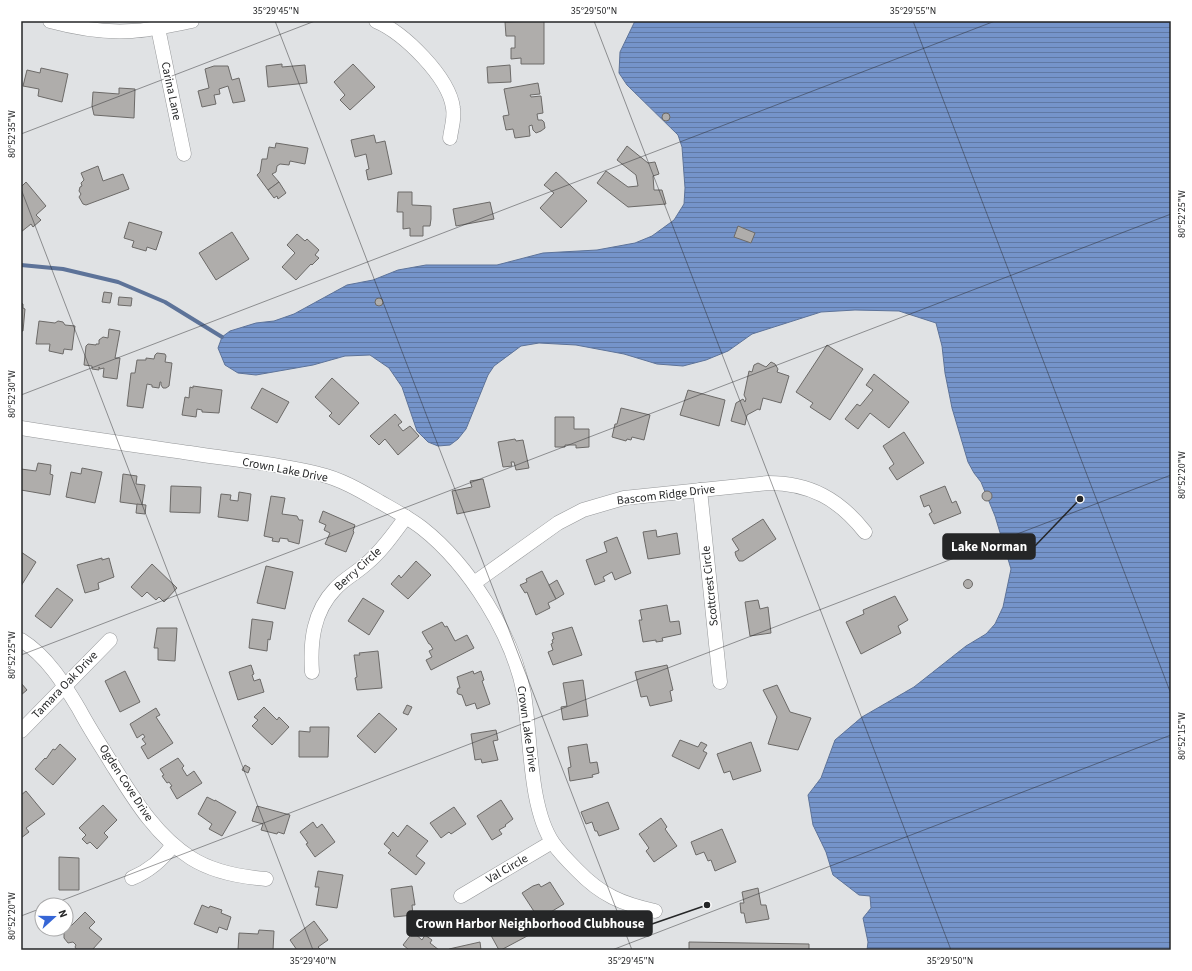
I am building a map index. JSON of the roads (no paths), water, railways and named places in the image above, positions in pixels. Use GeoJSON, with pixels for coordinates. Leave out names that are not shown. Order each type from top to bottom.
{"type":"FeatureCollection","features":[{"type":"Feature","properties":{"kind":"street"},"geometry":{"type":"LineString","coordinates":[[50,21],[68,26],[104,31],[132,31],[158,28],[192,21]]}},
{"type":"Feature","properties":{"kind":"street"},"geometry":{"type":"LineString","coordinates":[[384,23],[417,50],[447,90],[454,109],[450,138]]}},
{"type":"Feature","properties":{"kind":"street","name":"Carina Lane"},"geometry":{"type":"LineString","coordinates":[[158,28],[184,154]]}},
{"type":"Feature","properties":{"kind":"street","name":"Crown Lake Drive"},"geometry":{"type":"LineString","coordinates":[[21,428],[278,466],[320,474],[356,488],[406,517],[439,543],[464,570],[474,583],[499,625],[517,670],[524,693],[538,801],[543,821],[552,842],[590,884],[635,907],[655,911]]}},
{"type":"Feature","properties":{"kind":"street","name":"Bascom Ridge Drive"},"geometry":{"type":"LineString","coordinates":[[474,583],[558,523],[583,510],[624,498],[768,483],[784,483],[812,490],[829,497],[844,508],[865,532]]}},
{"type":"Feature","properties":{"kind":"street","name":"Scottcrest Circle"},"geometry":{"type":"LineString","coordinates":[[700,490],[720,682]]}},
{"type":"Feature","properties":{"kind":"street","name":"Berry Circle"},"geometry":{"type":"LineString","coordinates":[[312,672],[312,636],[324,602],[334,589],[366,564],[380,550],[406,517]]}},
{"type":"Feature","properties":{"kind":"street","name":"Ogden Cove Drive"},"geometry":{"type":"LineString","coordinates":[[21,640],[50,666],[65,686],[150,822],[173,845],[192,859],[214,868],[245,878],[266,879]]}},
{"type":"Feature","properties":{"kind":"street","name":"Tamara Oak Drive"},"geometry":{"type":"LineString","coordinates":[[21,731],[110,640]]}},
{"type":"Feature","properties":{"kind":"street","name":"Val Circle"},"geometry":{"type":"LineString","coordinates":[[461,896],[552,842]]}},
{"type":"Feature","properties":{"kind":"street"},"geometry":{"type":"LineString","coordinates":[[132,878],[154,866],[168,853],[173,845]]}},
{"type":"Feature","properties":{"kind":"water"},"geometry":{"type":"Polygon","coordinates":[[[635,21],[1171,21],[1171,950],[867,950],[868,942],[863,918],[871,908],[870,896],[859,895],[833,875],[826,852],[813,825],[808,795],[821,778],[835,740],[862,717],[914,687],[966,646],[986,634],[995,624],[1003,607],[1011,569],[995,516],[981,482],[968,462],[952,408],[945,373],[942,346],[936,323],[899,311],[855,310],[821,312],[752,334],[728,351],[706,360],[683,366],[657,364],[624,354],[576,345],[539,343],[521,346],[494,366],[488,375],[466,429],[458,439],[450,445],[438,446],[428,442],[417,431],[402,387],[389,368],[370,355],[345,356],[313,365],[256,375],[238,373],[225,365],[218,348],[222,337],[230,331],[256,323],[274,321],[294,314],[347,285],[373,280],[398,270],[426,265],[497,265],[543,253],[597,250],[635,243],[652,236],[674,220],[684,204],[685,188],[682,147],[678,135],[627,85],[619,73],[620,52],[635,21]]]}},
{"type":"Feature","properties":{"kind":"waterway"},"geometry":{"type":"LineString","coordinates":[[21,265],[63,269],[118,282],[165,302],[222,337]]}},
{"type":"Feature","properties":{"kind":"place","name":"Lake Norman"},"geometry":{"type":"Point","coordinates":[1080,499]}},
{"type":"Feature","properties":{"kind":"place","name":"Crown Harbor Neighborhood Clubhouse"},"geometry":{"type":"Point","coordinates":[707,905]}}]}
